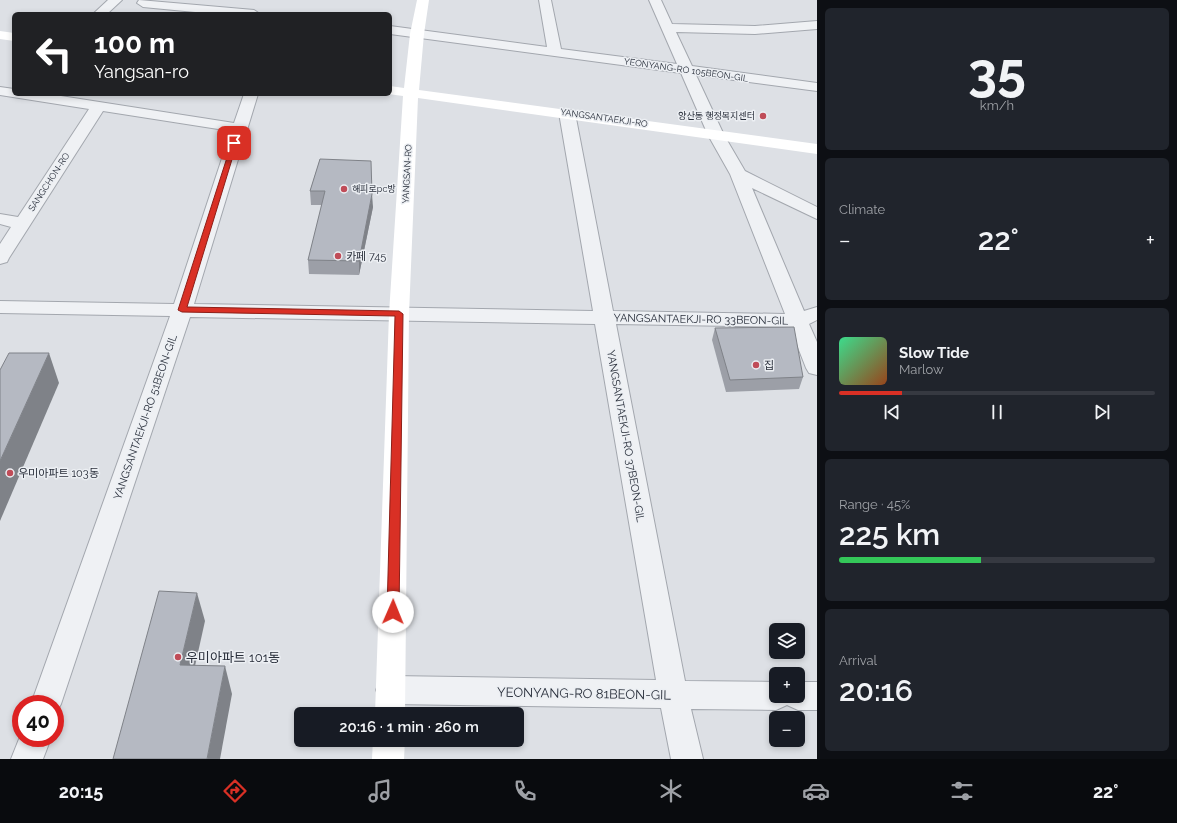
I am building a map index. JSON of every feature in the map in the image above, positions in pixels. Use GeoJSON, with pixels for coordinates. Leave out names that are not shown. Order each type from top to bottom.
{"type":"FeatureCollection","features":[{"type":"Feature","properties":{"kind":"street"},"geometry":{"type":"LineString","coordinates":[[101,12],[116,0]]}},
{"type":"Feature","properties":{"kind":"street","name":"YANGSAN-RO"},"geometry":{"type":"LineString","coordinates":[[391,702],[399,314],[400,91],[417,34],[423,0]]}},
{"type":"Feature","properties":{"kind":"street"},"geometry":{"type":"LineString","coordinates":[[545,0],[555,52]]}},
{"type":"Feature","properties":{"kind":"street","name":"YANGSANTAEKJI-RO 33BEON-GIL"},"geometry":{"type":"LineString","coordinates":[[655,0],[716,135],[738,174],[817,368]]}},
{"type":"Feature","properties":{"kind":"street"},"geometry":{"type":"LineString","coordinates":[[141,4],[255,11]]}},
{"type":"Feature","properties":{"kind":"street"},"geometry":{"type":"LineString","coordinates":[[668,28],[755,30],[817,25]]}},
{"type":"Feature","properties":{"kind":"street"},"geometry":{"type":"LineString","coordinates":[[392,30],[417,34]]}},
{"type":"Feature","properties":{"kind":"street","name":"YEONYANG-RO 105BEON-GIL"},"geometry":{"type":"LineString","coordinates":[[417,34],[817,87]]}},
{"type":"Feature","properties":{"kind":"street"},"geometry":{"type":"LineString","coordinates":[[0,91],[12,93]]}},
{"type":"Feature","properties":{"kind":"street","name":"YANGSANTAEKJI-RO"},"geometry":{"type":"LineString","coordinates":[[400,91],[567,113],[817,149]]}},
{"type":"Feature","properties":{"kind":"street"},"geometry":{"type":"LineString","coordinates":[[31,96],[239,128]]}},
{"type":"Feature","properties":{"kind":"street","name":"YANGSANTAEKJI-RO 51BEON-GIL"},"geometry":{"type":"LineString","coordinates":[[49,695],[182,310],[250,96]]}},
{"type":"Feature","properties":{"kind":"street","name":"SANGCHON-RO"},"geometry":{"type":"LineString","coordinates":[[0,258],[21,223],[98,107]]}},
{"type":"Feature","properties":{"kind":"street","name":"YANGSANTAEKJI-RO 37BEON-GIL"},"geometry":{"type":"LineString","coordinates":[[567,113],[673,694],[687,759]]}},
{"type":"Feature","properties":{"kind":"street"},"geometry":{"type":"LineString","coordinates":[[738,174],[817,214]]}},
{"type":"Feature","properties":{"kind":"street"},"geometry":{"type":"LineString","coordinates":[[0,219],[21,223]]}},
{"type":"Feature","properties":{"kind":"street"},"geometry":{"type":"LineString","coordinates":[[0,307],[399,314]]}},
{"type":"Feature","properties":{"kind":"street"},"geometry":{"type":"LineString","coordinates":[[797,321],[817,313]]}},
{"type":"Feature","properties":{"kind":"street","name":"YANGSANTAEKJI-RO 33BEON-GIL"},"geometry":{"type":"LineString","coordinates":[[399,314],[797,321]]}},
{"type":"Feature","properties":{"kind":"street","name":"YEONYANG-RO 81BEON-GIL"},"geometry":{"type":"LineString","coordinates":[[391,702],[673,694],[769,696]]}},
{"type":"Feature","properties":{"kind":"street"},"geometry":{"type":"LineString","coordinates":[[805,696],[817,696]]}},
{"type":"Feature","properties":{"kind":"street"},"geometry":{"type":"LineString","coordinates":[[27,759],[32,747]]}},
{"type":"Feature","properties":{"kind":"street"},"geometry":{"type":"LineString","coordinates":[[388,759],[389,747]]}},
{"type":"Feature","properties":{"kind":"building"},"geometry":{"type":"Polygon","coordinates":[[[320,159],[371,161],[372,194],[359,261],[308,260],[325,191],[310,191],[320,159]]]}},
{"type":"Feature","properties":{"kind":"building","name":"집"},"geometry":{"type":"Polygon","coordinates":[[[794,327],[803,377],[730,380],[715,328],[794,327]]]}},
{"type":"Feature","properties":{"kind":"building"},"geometry":{"type":"Polygon","coordinates":[[[9,353],[49,353],[0,461],[0,370],[9,353]]]}},
{"type":"Feature","properties":{"kind":"building","name":"우미아파트 101동"},"geometry":{"type":"Polygon","coordinates":[[[159,591],[197,593],[180,665],[225,666],[207,759],[113,759],[159,591]]]}},
{"type":"Feature","properties":{"kind":"place","name":"양산동 행정복지센터"},"geometry":{"type":"Point","coordinates":[763,116]}},
{"type":"Feature","properties":{"kind":"place","name":"해피로pc방"},"geometry":{"type":"Point","coordinates":[344,189]}},
{"type":"Feature","properties":{"kind":"place","name":"카페 745"},"geometry":{"type":"Point","coordinates":[338,256]}},
{"type":"Feature","properties":{"kind":"place","name":"집"},"geometry":{"type":"Point","coordinates":[756,365]}},
{"type":"Feature","properties":{"kind":"place","name":"우미아파트 103동"},"geometry":{"type":"Point","coordinates":[10,473]}},
{"type":"Feature","properties":{"kind":"place","name":"우미아파트 101동"},"geometry":{"type":"Point","coordinates":[178,657]}},
{"type":"Feature","properties":{"kind":"route"},"geometry":{"type":"LineString","coordinates":[[234,143],[182,310],[399,314],[393,612]]}}]}
